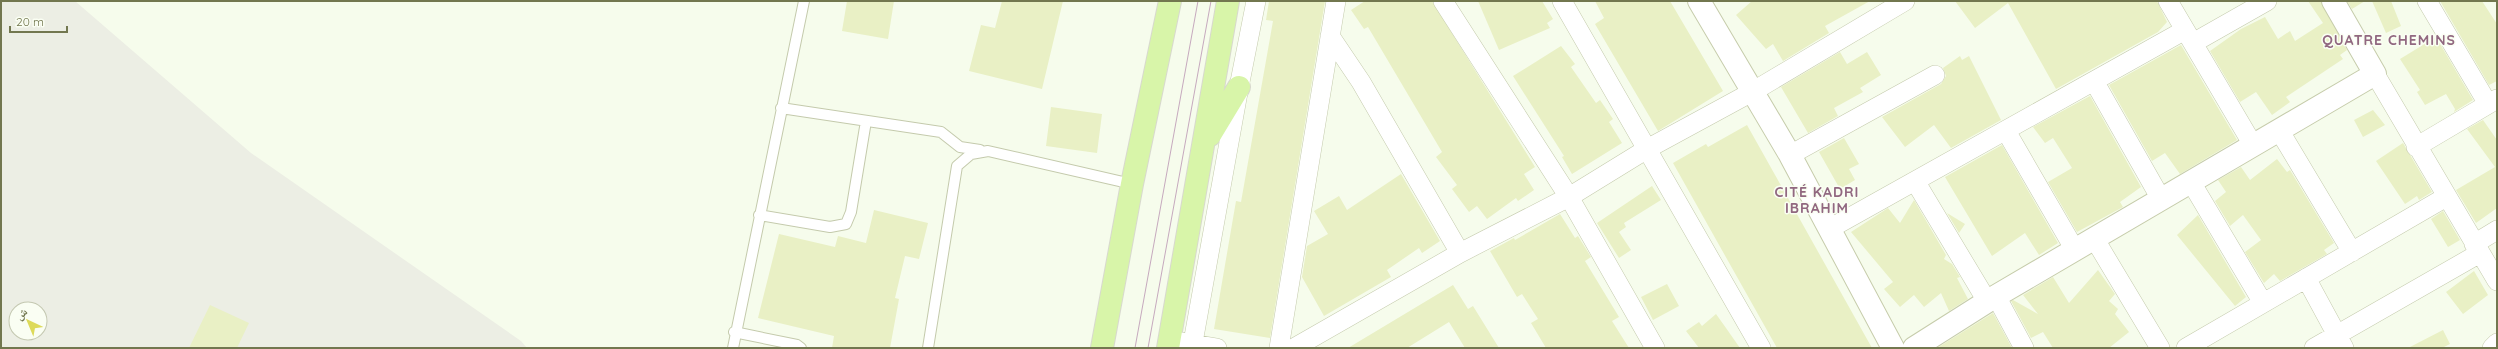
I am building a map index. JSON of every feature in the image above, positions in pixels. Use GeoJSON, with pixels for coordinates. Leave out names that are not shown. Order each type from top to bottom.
{"type":"FeatureCollection","features":[{"type":"Feature","properties":{"kind":"main road"},"geometry":{"type":"LineString","coordinates":[[1102,348],[1132,184],[1170,1]]}},
{"type":"Feature","properties":{"kind":"main road"},"geometry":{"type":"LineString","coordinates":[[1169,344],[1228,1]]}},
{"type":"Feature","properties":{"kind":"main road"},"geometry":{"type":"LineString","coordinates":[[1203,146],[1239,87]]}},
{"type":"Feature","properties":{"kind":"street"},"geometry":{"type":"LineString","coordinates":[[1193,346],[1239,87],[1256,1]]}},
{"type":"Feature","properties":{"kind":"street"},"geometry":{"type":"LineString","coordinates":[[1279,348],[1336,1]]}},
{"type":"Feature","properties":{"kind":"street"},"geometry":{"type":"LineString","coordinates":[[1443,1],[1569,197],[1656,348]]}},
{"type":"Feature","properties":{"kind":"street"},"geometry":{"type":"LineString","coordinates":[[1562,1],[1761,348]]}},
{"type":"Feature","properties":{"kind":"street"},"geometry":{"type":"LineString","coordinates":[[1699,1],[1790,155],[1893,348]]}},
{"type":"Feature","properties":{"kind":"street"},"geometry":{"type":"LineString","coordinates":[[1294,348],[1460,253],[1569,197],[1647,149],[1752,92],[1905,1]]}},
{"type":"Feature","properties":{"kind":"street"},"geometry":{"type":"LineString","coordinates":[[2168,1],[2253,145]]}},
{"type":"Feature","properties":{"kind":"street"},"geometry":{"type":"LineString","coordinates":[[1829,229],[2094,81],[2267,1]]}},
{"type":"Feature","properties":{"kind":"street"},"geometry":{"type":"LineString","coordinates":[[2332,1],[2416,147],[2497,281]]}},
{"type":"Feature","properties":{"kind":"street"},"geometry":{"type":"LineString","coordinates":[[2416,147],[2492,102],[2426,1]]}},
{"type":"Feature","properties":{"kind":"street"},"geometry":{"type":"LineString","coordinates":[[1330,36],[1361,82],[1460,253]]}},
{"type":"Feature","properties":{"kind":"street"},"geometry":{"type":"LineString","coordinates":[[1914,348],[1992,298],[2374,74]]}},
{"type":"Feature","properties":{"kind":"street"},"geometry":{"type":"LineString","coordinates":[[1790,155],[1935,75]]}},
{"type":"Feature","properties":{"kind":"street"},"geometry":{"type":"LineString","coordinates":[[2094,81],[2161,199]]}},
{"type":"Feature","properties":{"kind":"street"},"geometry":{"type":"LineString","coordinates":[[2279,130],[2352,252]]}},
{"type":"Feature","properties":{"kind":"street"},"geometry":{"type":"LineString","coordinates":[[2006,131],[2075,250]]}},
{"type":"Feature","properties":{"kind":"street"},"geometry":{"type":"LineString","coordinates":[[1915,181],[2024,348]]}},
{"type":"Feature","properties":{"kind":"street"},"geometry":{"type":"LineString","coordinates":[[2191,182],[2263,304]]}},
{"type":"Feature","properties":{"kind":"street"},"geometry":{"type":"LineString","coordinates":[[2186,348],[2446,197]]}},
{"type":"Feature","properties":{"kind":"street"},"geometry":{"type":"LineString","coordinates":[[2314,348],[2341,341],[2477,248],[2497,230]]}},
{"type":"Feature","properties":{"kind":"street"},"geometry":{"type":"LineString","coordinates":[[2094,238],[2160,348]]}},
{"type":"Feature","properties":{"kind":"street"},"geometry":{"type":"LineString","coordinates":[[2306,278],[2341,341]]}},
{"type":"Feature","properties":{"kind":"street"},"geometry":{"type":"LineString","coordinates":[[2492,348],[2497,343]]}},
{"type":"Feature","properties":{"kind":"street"},"geometry":{"type":"LineString","coordinates":[[1169,344],[1217,348]]}},
{"type":"Feature","properties":{"kind":"lane"},"geometry":{"type":"LineString","coordinates":[[733,348],[734,332],[804,1]]}},
{"type":"Feature","properties":{"kind":"lane"},"geometry":{"type":"LineString","coordinates":[[781,108],[941,132],[960,147],[988,151],[1132,184]]}},
{"type":"Feature","properties":{"kind":"lane"},"geometry":{"type":"LineString","coordinates":[[759,215],[830,227],[846,224],[851,212],[866,121]]}},
{"type":"Feature","properties":{"kind":"lane"},"geometry":{"type":"LineString","coordinates":[[928,348],[957,166],[971,154],[988,151]]}},
{"type":"Feature","properties":{"kind":"lane"},"geometry":{"type":"LineString","coordinates":[[734,332],[797,345],[801,348]]}},
{"type":"Feature","properties":{"kind":"shaded area"},"geometry":{"type":"Polygon","coordinates":[[[1,1],[75,1],[251,153],[521,341],[527,348],[1,348],[1,1]]]}},
{"type":"Feature","properties":{"kind":"building"},"geometry":{"type":"Polygon","coordinates":[[[847,1],[894,1],[888,39],[842,31],[847,1]]]}},
{"type":"Feature","properties":{"kind":"building"},"geometry":{"type":"Polygon","coordinates":[[[1002,1],[1063,1],[1042,89],[969,71],[981,25],[995,28],[1002,1]]]}},
{"type":"Feature","properties":{"kind":"building"},"geometry":{"type":"Polygon","coordinates":[[[1269,1],[1325,1],[1270,338],[1214,329],[1236,201],[1241,202],[1273,21],[1266,20],[1269,1]]]}},
{"type":"Feature","properties":{"kind":"building"},"geometry":{"type":"Polygon","coordinates":[[[1365,1],[1432,1],[1535,167],[1524,174],[1534,190],[1518,201],[1516,198],[1487,219],[1477,206],[1469,212],[1452,189],[1457,185],[1436,157],[1442,152],[1368,27],[1364,29],[1351,10],[1365,1]]]}},
{"type":"Feature","properties":{"kind":"building"},"geometry":{"type":"Polygon","coordinates":[[[1478,1],[1542,1],[1553,19],[1547,23],[1550,28],[1499,50],[1478,1]]]}},
{"type":"Feature","properties":{"kind":"building"},"geometry":{"type":"Polygon","coordinates":[[[1595,1],[1670,1],[1723,91],[1658,131],[1595,24],[1604,18],[1595,1]]]}},
{"type":"Feature","properties":{"kind":"building"},"geometry":{"type":"Polygon","coordinates":[[[1752,1],[1870,1],[1825,26],[1829,33],[1783,61],[1773,44],[1766,49],[1736,15],[1752,1]]]}},
{"type":"Feature","properties":{"kind":"building"},"geometry":{"type":"Polygon","coordinates":[[[1955,1],[2157,1],[2167,22],[2158,32],[2056,89],[2008,3],[1975,28],[1955,1]]]}},
{"type":"Feature","properties":{"kind":"building"},"geometry":{"type":"Polygon","coordinates":[[[2308,1],[2321,1],[2347,50],[2340,55],[2343,59],[2286,97],[2290,102],[2272,115],[2256,92],[2240,102],[2210,51],[2241,29],[2265,17],[2278,39],[2290,31],[2295,41],[2323,23],[2308,1]]]}},
{"type":"Feature","properties":{"kind":"building"},"geometry":{"type":"Polygon","coordinates":[[[2347,1],[2365,1],[2352,9],[2347,1]]]}},
{"type":"Feature","properties":{"kind":"building"},"geometry":{"type":"Polygon","coordinates":[[[2372,1],[2391,1],[2401,26],[2386,33],[2372,1]]]}},
{"type":"Feature","properties":{"kind":"building"},"geometry":{"type":"Polygon","coordinates":[[[2440,1],[2482,1],[2497,24],[2497,81],[2489,85],[2440,1]]]}},
{"type":"Feature","properties":{"kind":"building"},"geometry":{"type":"Polygon","coordinates":[[[2436,37],[2473,100],[2454,112],[2455,109],[2446,94],[2425,105],[2417,92],[2420,90],[2400,59],[2436,37]]]}},
{"type":"Feature","properties":{"kind":"building"},"geometry":{"type":"Polygon","coordinates":[[[2181,45],[2237,140],[2180,174],[2165,153],[2152,161],[2109,85],[2181,45]]]}},
{"type":"Feature","properties":{"kind":"building"},"geometry":{"type":"Polygon","coordinates":[[[1561,46],[1575,64],[1571,67],[1596,103],[1600,100],[1613,119],[1609,122],[1622,143],[1572,174],[1562,157],[1564,156],[1513,76],[1561,46]]]}},
{"type":"Feature","properties":{"kind":"building"},"geometry":{"type":"Polygon","coordinates":[[[1840,52],[1847,64],[1867,52],[1881,75],[1860,88],[1863,92],[1834,108],[1838,116],[1808,133],[1781,87],[1840,52]]]}},
{"type":"Feature","properties":{"kind":"building"},"geometry":{"type":"Polygon","coordinates":[[[1960,56],[1962,60],[1969,56],[2001,120],[1951,148],[1934,125],[1905,147],[1882,117],[1941,84],[1946,76],[1943,68],[1960,56]]]}},
{"type":"Feature","properties":{"kind":"building"},"geometry":{"type":"Polygon","coordinates":[[[2090,96],[2141,187],[2120,202],[2123,207],[2077,232],[2048,182],[2072,168],[2053,138],[2045,143],[2033,127],[2090,96]]]}},
{"type":"Feature","properties":{"kind":"building"},"geometry":{"type":"Polygon","coordinates":[[[1051,107],[1102,114],[1097,153],[1046,146],[1051,107]]]}},
{"type":"Feature","properties":{"kind":"building"},"geometry":{"type":"Polygon","coordinates":[[[2373,110],[2385,125],[2363,137],[2354,120],[2373,110]]]}},
{"type":"Feature","properties":{"kind":"building"},"geometry":{"type":"Polygon","coordinates":[[[2483,120],[2497,140],[2497,208],[2476,223],[2456,190],[2495,167],[2467,129],[2483,120]]]}},
{"type":"Feature","properties":{"kind":"building"},"geometry":{"type":"Polygon","coordinates":[[[1747,125],[1872,348],[1777,348],[1673,163],[1706,144],[1708,147],[1747,125]]]}},
{"type":"Feature","properties":{"kind":"building"},"geometry":{"type":"Polygon","coordinates":[[[1844,138],[1859,164],[1849,169],[1855,180],[1840,189],[1819,152],[1844,138]]]}},
{"type":"Feature","properties":{"kind":"building"},"geometry":{"type":"Polygon","coordinates":[[[2403,143],[2432,192],[2419,200],[2417,196],[2405,204],[2376,161],[2403,143]]]}},
{"type":"Feature","properties":{"kind":"building"},"geometry":{"type":"Polygon","coordinates":[[[2002,145],[2058,243],[2039,255],[2025,233],[1992,256],[1945,177],[2002,145]]]}},
{"type":"Feature","properties":{"kind":"building"},"geometry":{"type":"Polygon","coordinates":[[[2277,159],[2287,172],[2290,170],[2334,243],[2324,250],[2327,254],[2280,281],[2274,274],[2264,283],[2245,252],[2261,240],[2243,215],[2230,226],[2215,201],[2226,192],[2218,180],[2241,167],[2250,180],[2277,159]]]}},
{"type":"Feature","properties":{"kind":"building"},"geometry":{"type":"Polygon","coordinates":[[[1401,174],[1440,241],[1422,253],[1419,248],[1387,270],[1391,277],[1324,316],[1302,277],[1307,246],[1328,234],[1314,211],[1339,196],[1347,210],[1401,174]]]}},
{"type":"Feature","properties":{"kind":"building"},"geometry":{"type":"Polygon","coordinates":[[[1652,186],[1661,200],[1624,223],[1626,227],[1619,232],[1631,250],[1619,258],[1597,223],[1652,186]]]}},
{"type":"Feature","properties":{"kind":"building"},"geometry":{"type":"Polygon","coordinates":[[[1914,200],[1946,255],[1944,259],[1952,264],[1960,277],[1957,278],[1968,299],[1949,311],[1941,293],[1924,307],[1914,295],[1900,307],[1884,289],[1893,282],[1851,232],[1888,208],[1900,223],[1914,200]]]}},
{"type":"Feature","properties":{"kind":"building"},"geometry":{"type":"Polygon","coordinates":[[[874,210],[928,223],[919,259],[905,256],[895,298],[899,299],[890,348],[832,348],[834,336],[758,318],[779,234],[835,247],[838,236],[866,243],[874,210]]]}},
{"type":"Feature","properties":{"kind":"building"},"geometry":{"type":"Polygon","coordinates":[[[2443,211],[2460,240],[2448,247],[2431,219],[2443,211]]]}},
{"type":"Feature","properties":{"kind":"building"},"geometry":{"type":"Polygon","coordinates":[[[1947,213],[1965,224],[1959,233],[1947,213]]]}},
{"type":"Feature","properties":{"kind":"building"},"geometry":{"type":"Polygon","coordinates":[[[1560,214],[1575,238],[1578,236],[1591,257],[1585,261],[1619,317],[1612,321],[1629,348],[1546,348],[1531,323],[1538,319],[1522,294],[1517,297],[1490,251],[1514,238],[1515,240],[1560,214]]]}},
{"type":"Feature","properties":{"kind":"building"},"geometry":{"type":"Polygon","coordinates":[[[2198,215],[2246,297],[2235,306],[2177,235],[2198,215]]]}},
{"type":"Feature","properties":{"kind":"building"},"geometry":{"type":"Polygon","coordinates":[[[2098,270],[2115,294],[2109,301],[2118,309],[2115,314],[2129,332],[2109,348],[2053,348],[2043,332],[2031,338],[2011,301],[2013,300],[2038,314],[2023,295],[2053,277],[2069,303],[2098,270]]]}},
{"type":"Feature","properties":{"kind":"building"},"geometry":{"type":"Polygon","coordinates":[[[2474,271],[2488,295],[2463,314],[2446,292],[2474,271]]]}},
{"type":"Feature","properties":{"kind":"building"},"geometry":{"type":"Polygon","coordinates":[[[1667,284],[1679,306],[1653,320],[1641,297],[1667,284]]]}},
{"type":"Feature","properties":{"kind":"building"},"geometry":{"type":"Polygon","coordinates":[[[1453,285],[1468,309],[1473,306],[1499,348],[1465,348],[1449,322],[1407,348],[1348,348],[1453,285]]]}},
{"type":"Feature","properties":{"kind":"building"},"geometry":{"type":"Polygon","coordinates":[[[210,305],[249,323],[237,348],[189,348],[210,305]]]}},
{"type":"Feature","properties":{"kind":"building"},"geometry":{"type":"Polygon","coordinates":[[[1993,313],[2012,348],[1937,348],[1993,313]]]}},
{"type":"Feature","properties":{"kind":"building"},"geometry":{"type":"Polygon","coordinates":[[[1716,314],[1740,348],[1699,348],[1686,331],[1699,322],[1702,326],[1716,314]]]}},
{"type":"Feature","properties":{"kind":"building"},"geometry":{"type":"Polygon","coordinates":[[[2443,330],[2450,344],[2442,348],[2408,348],[2443,330]]]}},
{"type":"Feature","properties":{"kind":"tram line"},"geometry":{"type":"LineString","coordinates":[[1135,348],[1198,1]]}},
{"type":"Feature","properties":{"kind":"tram line"},"geometry":{"type":"LineString","coordinates":[[1148,348],[1211,1]]}},
{"type":"Feature","properties":{"kind":"district","name":"QUATRE CHEMINS"},"geometry":{"type":"Point","coordinates":[2389,40]}},
{"type":"Feature","properties":{"kind":"district","name":"CITÉ KADRI IBRAHIM"},"geometry":{"type":"Point","coordinates":[1817,200]}}]}
